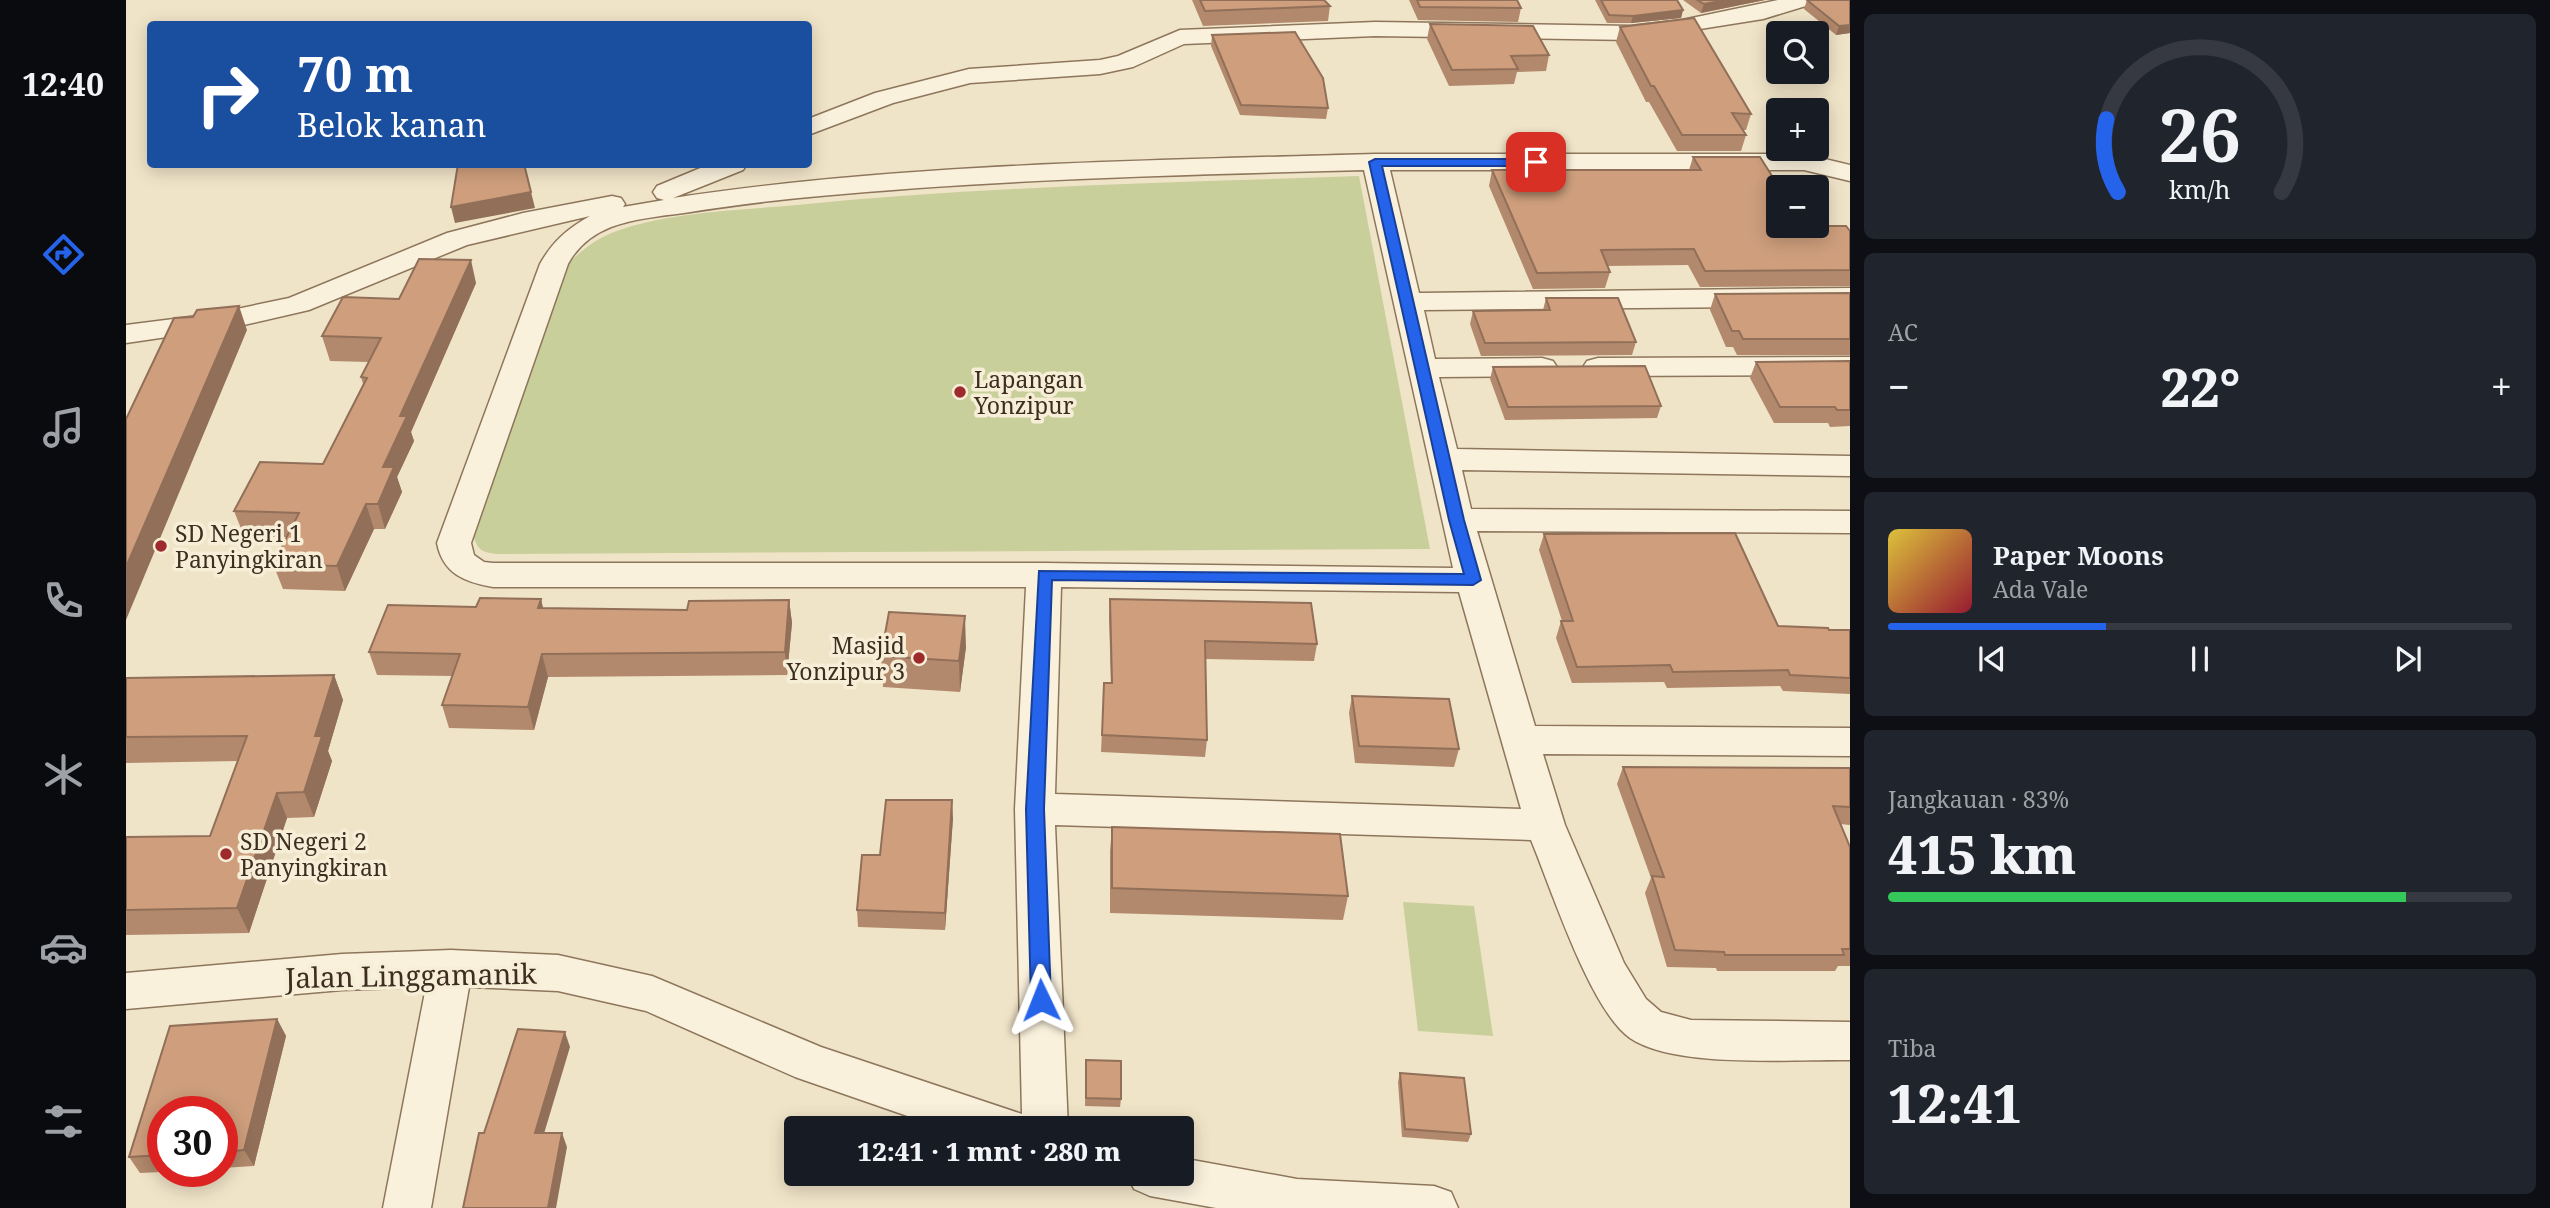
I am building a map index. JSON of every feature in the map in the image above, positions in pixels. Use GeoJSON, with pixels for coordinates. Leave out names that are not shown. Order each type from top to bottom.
{"type":"FeatureCollection","features":[{"type":"Feature","properties":{"kind":"street"},"geometry":{"type":"LineString","coordinates":[[812,126],[884,98],[969,76],[1100,67],[1125,62],[1180,37],[1374,29],[1631,33],[1736,17],[1801,0]]}},
{"type":"Feature","properties":{"kind":"street"},"geometry":{"type":"LineString","coordinates":[[1473,580],[1044,575],[493,575],[466,568],[456,558],[454,543],[554,264],[562,249],[578,234],[600,222],[636,212],[747,195],[866,184],[1124,169],[1375,162],[1804,162],[1850,173]]}},
{"type":"Feature","properties":{"kind":"street"},"geometry":{"type":"LineString","coordinates":[[1375,162],[1473,580],[1545,825],[1606,972],[1631,1012],[1646,1025],[1664,1034],[1690,1039],[1850,1041]]}},
{"type":"Feature","properties":{"kind":"street"},"geometry":{"type":"LineString","coordinates":[[126,334],[237,319],[300,303],[369,278],[436,246],[527,220],[656,196],[724,168]]}},
{"type":"Feature","properties":{"kind":"street"},"geometry":{"type":"LineString","coordinates":[[1408,302],[1850,297]]}},
{"type":"Feature","properties":{"kind":"street"},"geometry":{"type":"LineString","coordinates":[[1423,368],[1850,366]]}},
{"type":"Feature","properties":{"kind":"street"},"geometry":{"type":"LineString","coordinates":[[1443,459],[1850,466]]}},
{"type":"Feature","properties":{"kind":"street"},"geometry":{"type":"LineString","coordinates":[[1457,520],[1850,522]]}},
{"type":"Feature","properties":{"kind":"street"},"geometry":{"type":"LineString","coordinates":[[1044,575],[1035,809],[1045,1116]]}},
{"type":"Feature","properties":{"kind":"street"},"geometry":{"type":"LineString","coordinates":[[1520,740],[1850,742]]}},
{"type":"Feature","properties":{"kind":"street"},"geometry":{"type":"LineString","coordinates":[[1035,809],[1545,825]]}},
{"type":"Feature","properties":{"kind":"street"},"geometry":{"type":"LineString","coordinates":[[407,1208],[451,968]]}},
{"type":"Feature","properties":{"kind":"street","name":"Jalan Linggamanik"},"geometry":{"type":"LineString","coordinates":[[126,991],[342,972],[451,968],[558,972],[652,994],[811,1063],[968,1116]]}},
{"type":"Feature","properties":{"kind":"street"},"geometry":{"type":"LineString","coordinates":[[1194,1182],[1297,1201],[1434,1208]]}},
{"type":"Feature","properties":{"kind":"green space","name":"Lapangan Yonzipur"},"geometry":{"type":"Polygon","coordinates":[[[1359,176],[1430,549],[496,554],[481,549],[475,540],[473,535],[566,265],[594,242],[614,232],[656,220],[728,210],[937,193],[1359,176]]]}},
{"type":"Feature","properties":{"kind":"green space"},"geometry":{"type":"Polygon","coordinates":[[[1403,902],[1474,906],[1493,1036],[1418,1031],[1403,902]]]}},
{"type":"Feature","properties":{"kind":"building"},"geometry":{"type":"Polygon","coordinates":[[[1200,0],[1324,0],[1330,6],[1205,11],[1200,0]]]}},
{"type":"Feature","properties":{"kind":"building"},"geometry":{"type":"Polygon","coordinates":[[[1417,0],[1517,0],[1521,8],[1420,7],[1417,0]]]}},
{"type":"Feature","properties":{"kind":"building"},"geometry":{"type":"Polygon","coordinates":[[[1601,0],[1677,0],[1683,10],[1633,16],[1609,15],[1601,0]]]}},
{"type":"Feature","properties":{"kind":"building"},"geometry":{"type":"Polygon","coordinates":[[[1697,0],[1726,0],[1704,4],[1697,0]]]}},
{"type":"Feature","properties":{"kind":"building"},"geometry":{"type":"Polygon","coordinates":[[[1807,0],[1850,0],[1850,25],[1839,26],[1807,0]]]}},
{"type":"Feature","properties":{"kind":"building"},"geometry":{"type":"Polygon","coordinates":[[[1694,18],[1751,114],[1732,113],[1746,135],[1682,135],[1654,86],[1651,86],[1620,27],[1694,18]]]}},
{"type":"Feature","properties":{"kind":"building"},"geometry":{"type":"Polygon","coordinates":[[[1430,24],[1533,26],[1549,55],[1511,56],[1518,69],[1452,70],[1430,24]]]}},
{"type":"Feature","properties":{"kind":"building"},"geometry":{"type":"Polygon","coordinates":[[[1295,32],[1323,78],[1328,108],[1241,105],[1212,35],[1295,32]]]}},
{"type":"Feature","properties":{"kind":"building"},"geometry":{"type":"Polygon","coordinates":[[[1693,157],[1760,157],[1771,175],[1766,175],[1766,238],[1829,238],[1829,226],[1846,226],[1850,231],[1850,270],[1705,271],[1694,249],[1601,250],[1610,272],[1537,273],[1492,170],[1701,170],[1693,157]]]}},
{"type":"Feature","properties":{"kind":"building"},"geometry":{"type":"Polygon","coordinates":[[[457,168],[525,168],[531,192],[451,207],[457,168]]]}},
{"type":"Feature","properties":{"kind":"building"},"geometry":{"type":"Polygon","coordinates":[[[419,259],[471,260],[400,416],[407,416],[383,467],[394,467],[378,504],[366,504],[337,566],[273,564],[299,513],[234,511],[260,462],[323,464],[367,378],[361,377],[381,338],[322,336],[343,297],[399,299],[419,259]]]}},
{"type":"Feature","properties":{"kind":"building"},"geometry":{"type":"Polygon","coordinates":[[[1850,293],[1850,339],[1743,339],[1739,331],[1732,331],[1715,294],[1850,293]]]}},
{"type":"Feature","properties":{"kind":"building"},"geometry":{"type":"Polygon","coordinates":[[[1546,298],[1618,298],[1636,342],[1485,343],[1473,311],[1550,310],[1546,298]]]}},
{"type":"Feature","properties":{"kind":"building"},"geometry":{"type":"Polygon","coordinates":[[[239,306],[126,567],[126,419],[174,318],[193,317],[197,310],[239,306]]]}},
{"type":"Feature","properties":{"kind":"building"},"geometry":{"type":"Polygon","coordinates":[[[1850,361],[1850,410],[1837,410],[1835,407],[1780,407],[1756,362],[1850,361]]]}},
{"type":"Feature","properties":{"kind":"building"},"geometry":{"type":"Polygon","coordinates":[[[1645,366],[1661,406],[1508,407],[1493,367],[1645,366]]]}},
{"type":"Feature","properties":{"kind":"building"},"geometry":{"type":"Polygon","coordinates":[[[1735,533],[1778,626],[1850,630],[1850,678],[1790,675],[1788,670],[1673,672],[1670,665],[1577,667],[1561,621],[1573,621],[1544,534],[1735,533]]]}},
{"type":"Feature","properties":{"kind":"building"},"geometry":{"type":"Polygon","coordinates":[[[480,598],[541,599],[538,608],[687,610],[689,601],[789,600],[785,652],[542,654],[528,707],[442,705],[460,654],[369,652],[388,605],[476,607],[480,598]]]}},
{"type":"Feature","properties":{"kind":"building"},"geometry":{"type":"Polygon","coordinates":[[[1110,599],[1311,603],[1317,644],[1205,641],[1207,740],[1102,735],[1104,683],[1112,683],[1110,599]]]}},
{"type":"Feature","properties":{"kind":"building"},"geometry":{"type":"Polygon","coordinates":[[[889,612],[965,616],[959,661],[881,656],[889,612]]]}},
{"type":"Feature","properties":{"kind":"building"},"geometry":{"type":"Polygon","coordinates":[[[334,675],[315,736],[322,736],[304,792],[277,793],[237,908],[126,910],[126,837],[210,836],[247,736],[126,737],[126,678],[334,675]]]}},
{"type":"Feature","properties":{"kind":"building"},"geometry":{"type":"Polygon","coordinates":[[[1352,696],[1449,699],[1459,749],[1359,746],[1352,696]]]}},
{"type":"Feature","properties":{"kind":"building"},"geometry":{"type":"Polygon","coordinates":[[[1623,767],[1850,768],[1850,807],[1833,806],[1850,847],[1850,949],[1842,949],[1844,955],[1725,955],[1724,952],[1675,950],[1652,876],[1664,877],[1623,767]]]}},
{"type":"Feature","properties":{"kind":"building"},"geometry":{"type":"Polygon","coordinates":[[[886,800],[952,800],[945,913],[857,910],[862,855],[880,855],[886,800]]]}},
{"type":"Feature","properties":{"kind":"building"},"geometry":{"type":"Polygon","coordinates":[[[1112,827],[1340,834],[1348,896],[1112,888],[1112,827]]]}},
{"type":"Feature","properties":{"kind":"building"},"geometry":{"type":"Polygon","coordinates":[[[277,1019],[244,1150],[238,1151],[238,1096],[148,1096],[170,1026],[277,1019]]]}},
{"type":"Feature","properties":{"kind":"building"},"geometry":{"type":"Polygon","coordinates":[[[518,1029],[565,1032],[535,1133],[562,1133],[548,1208],[463,1208],[479,1133],[484,1133],[518,1029]]]}},
{"type":"Feature","properties":{"kind":"building"},"geometry":{"type":"Polygon","coordinates":[[[1086,1060],[1121,1061],[1121,1099],[1086,1098],[1086,1060]]]}},
{"type":"Feature","properties":{"kind":"building"},"geometry":{"type":"Polygon","coordinates":[[[1400,1073],[1464,1078],[1471,1134],[1405,1129],[1400,1073]]]}},
{"type":"Feature","properties":{"kind":"building"},"geometry":{"type":"Polygon","coordinates":[[[147,1099],[147,1156],[129,1157],[147,1099]]]}},
{"type":"Feature","properties":{"kind":"place","name":"Lapangan Yonzipur"},"geometry":{"type":"Point","coordinates":[960,392]}},
{"type":"Feature","properties":{"kind":"place","name":"SD Negeri 1 Panyingkiran"},"geometry":{"type":"Point","coordinates":[161,546]}},
{"type":"Feature","properties":{"kind":"place","name":"Masjid Yonzipur 3"},"geometry":{"type":"Point","coordinates":[919,658]}},
{"type":"Feature","properties":{"kind":"place","name":"SD Negeri 2 Panyingkiran"},"geometry":{"type":"Point","coordinates":[226,854]}},
{"type":"Feature","properties":{"kind":"route"},"geometry":{"type":"LineString","coordinates":[[1041,1000],[1035,809],[1044,575],[1473,580],[1375,162],[1536,162]]}}]}
